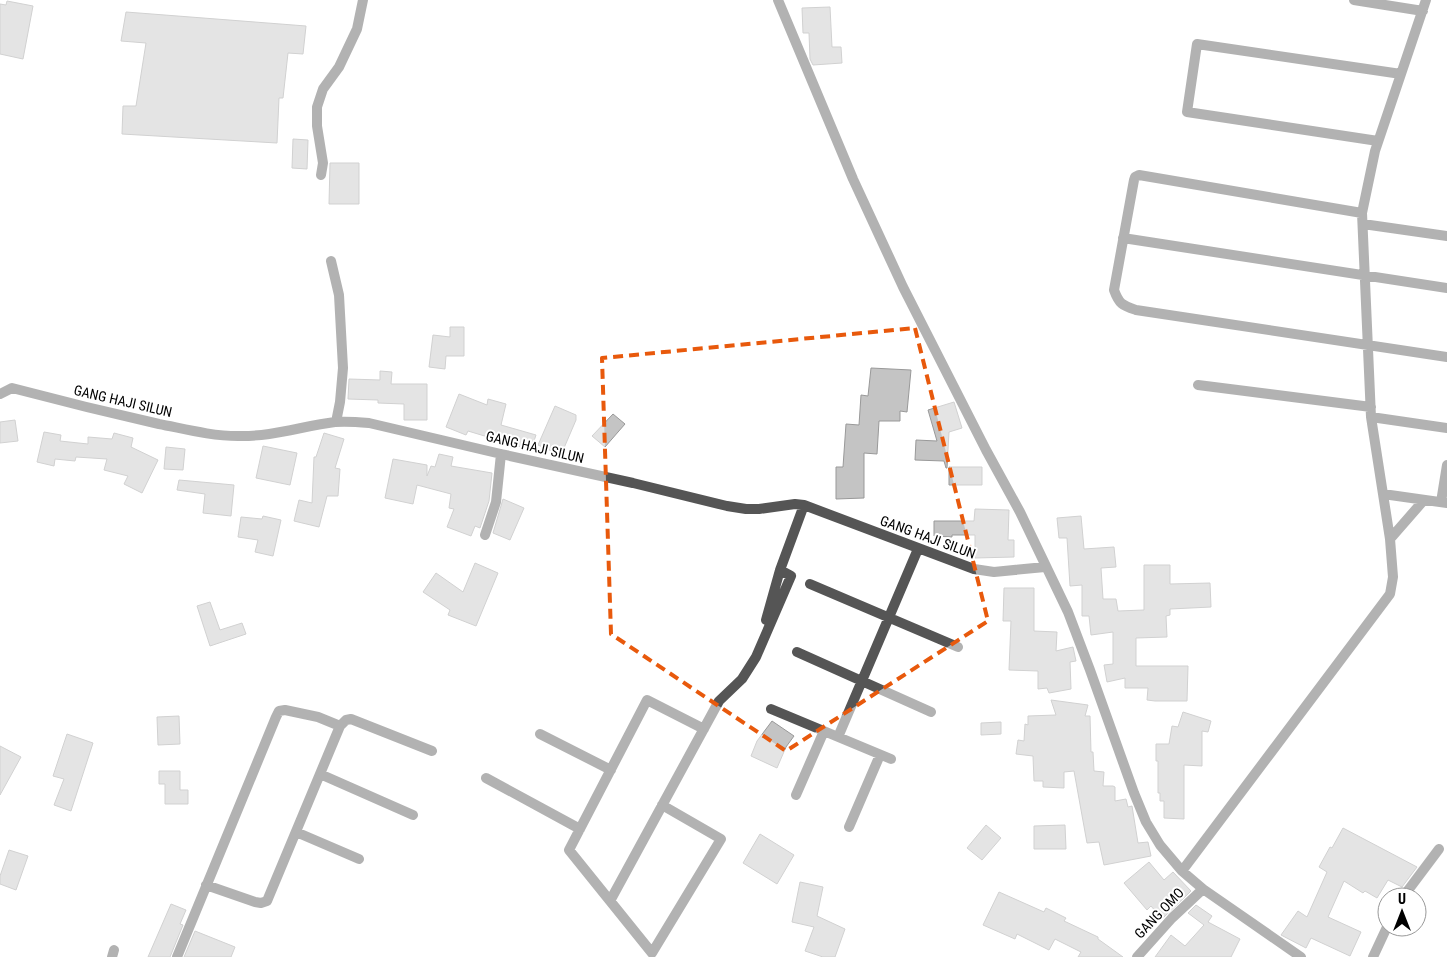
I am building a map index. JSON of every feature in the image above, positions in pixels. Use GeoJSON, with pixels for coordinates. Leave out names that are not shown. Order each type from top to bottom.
{"type":"FeatureCollection","features":[{"type":"Feature","properties":{"kind":"street"},"geometry":{"type":"LineString","coordinates":[[321,175],[322,163],[317,107],[323,89],[339,67],[357,29],[363,0]]}},
{"type":"Feature","properties":{"kind":"street"},"geometry":{"type":"LineString","coordinates":[[778,0],[853,179],[903,287],[1020,512],[1045,568],[1068,612],[1146,822],[1160,845],[1182,871],[1203,889],[1301,957]]}},
{"type":"Feature","properties":{"kind":"street"},"geometry":{"type":"LineString","coordinates":[[1354,0],[1423,11]]}},
{"type":"Feature","properties":{"kind":"street"},"geometry":{"type":"LineString","coordinates":[[1182,871],[1390,594],[1393,577],[1390,539],[1371,412],[1362,218],[1375,151],[1426,0]]}},
{"type":"Feature","properties":{"kind":"street"},"geometry":{"type":"LineString","coordinates":[[1378,141],[1188,112],[1197,44],[1401,74]]}},
{"type":"Feature","properties":{"kind":"street"},"geometry":{"type":"LineString","coordinates":[[1447,236],[1140,175],[1135,177],[1134,180],[1114,290],[1117,300],[1123,306],[1136,310],[1447,357]]}},
{"type":"Feature","properties":{"kind":"street"},"geometry":{"type":"LineString","coordinates":[[1123,238],[1447,288]]}},
{"type":"Feature","properties":{"kind":"street"},"geometry":{"type":"LineString","coordinates":[[332,261],[339,295],[343,368],[336,422]]}},
{"type":"Feature","properties":{"kind":"street"},"geometry":{"type":"LineString","coordinates":[[1198,385],[1371,412],[1447,428]]}},
{"type":"Feature","properties":{"kind":"street","name":"GANG HAJI SILUN"},"geometry":{"type":"LineString","coordinates":[[0,394],[12,388],[69,404],[224,436],[258,436],[336,422],[370,423],[501,454],[633,482],[726,506],[760,509],[795,504],[804,505],[918,549],[985,571],[1045,568]]}},
{"type":"Feature","properties":{"kind":"street"},"geometry":{"type":"LineString","coordinates":[[485,535],[496,502],[501,454]]}},
{"type":"Feature","properties":{"kind":"street"},"geometry":{"type":"LineString","coordinates":[[1383,494],[1444,502],[1447,465]]}},
{"type":"Feature","properties":{"kind":"street"},"geometry":{"type":"LineString","coordinates":[[1390,539],[1424,500]]}},
{"type":"Feature","properties":{"kind":"street"},"geometry":{"type":"LineString","coordinates":[[610,901],[719,701],[742,679],[756,657],[780,570],[804,505]]}},
{"type":"Feature","properties":{"kind":"street"},"geometry":{"type":"LineString","coordinates":[[838,737],[918,549]]}},
{"type":"Feature","properties":{"kind":"street"},"geometry":{"type":"LineString","coordinates":[[810,584],[958,647]]}},
{"type":"Feature","properties":{"kind":"street"},"geometry":{"type":"LineString","coordinates":[[798,652],[931,712]]}},
{"type":"Feature","properties":{"kind":"street"},"geometry":{"type":"LineString","coordinates":[[662,805],[722,839],[652,953],[569,850],[647,700],[704,729]]}},
{"type":"Feature","properties":{"kind":"street"},"geometry":{"type":"LineString","coordinates":[[772,709],[890,760]]}},
{"type":"Feature","properties":{"kind":"street"},"geometry":{"type":"LineString","coordinates":[[177,957],[278,712],[285,710],[306,714],[328,720],[340,726]]}},
{"type":"Feature","properties":{"kind":"street"},"geometry":{"type":"LineString","coordinates":[[206,885],[255,902],[265,902],[270,897],[340,726],[346,720],[351,719],[432,751]]}},
{"type":"Feature","properties":{"kind":"street"},"geometry":{"type":"LineString","coordinates":[[796,795],[824,731]]}},
{"type":"Feature","properties":{"kind":"street"},"geometry":{"type":"LineString","coordinates":[[540,734],[611,770]]}},
{"type":"Feature","properties":{"kind":"street"},"geometry":{"type":"LineString","coordinates":[[849,827],[880,755]]}},
{"type":"Feature","properties":{"kind":"street"},"geometry":{"type":"LineString","coordinates":[[320,774],[413,814]]}},
{"type":"Feature","properties":{"kind":"street"},"geometry":{"type":"LineString","coordinates":[[486,778],[580,829]]}},
{"type":"Feature","properties":{"kind":"street"},"geometry":{"type":"LineString","coordinates":[[296,832],[359,859]]}},
{"type":"Feature","properties":{"kind":"street"},"geometry":{"type":"LineString","coordinates":[[1410,887],[1439,849]]}},
{"type":"Feature","properties":{"kind":"street","name":"GANG OMO"},"geometry":{"type":"LineString","coordinates":[[1137,957],[1172,918],[1203,889]]}},
{"type":"Feature","properties":{"kind":"street"},"geometry":{"type":"LineString","coordinates":[[1373,957],[1382,937]]}},
{"type":"Feature","properties":{"kind":"highlighted area"},"geometry":{"type":"Polygon","coordinates":[[[915,328],[988,621],[786,751],[611,634],[602,358],[915,328]]]}},
{"type":"Feature","properties":{"kind":"building"},"geometry":{"type":"Polygon","coordinates":[[[7,1],[33,6],[23,59],[0,54],[0,4],[6,5],[7,1]]]}},
{"type":"Feature","properties":{"kind":"building"},"geometry":{"type":"Polygon","coordinates":[[[830,7],[832,47],[841,47],[842,63],[813,65],[810,59],[809,33],[803,33],[802,8],[830,7]]]}},
{"type":"Feature","properties":{"kind":"building"},"geometry":{"type":"Polygon","coordinates":[[[126,12],[306,26],[303,54],[288,53],[283,98],[279,98],[277,143],[122,134],[123,106],[136,106],[146,43],[121,41],[126,12]]]}},
{"type":"Feature","properties":{"kind":"building"},"geometry":{"type":"Polygon","coordinates":[[[293,139],[308,140],[307,169],[292,168],[293,139]]]}},
{"type":"Feature","properties":{"kind":"building"},"geometry":{"type":"Polygon","coordinates":[[[330,163],[359,163],[359,204],[329,204],[330,163]]]}},
{"type":"Feature","properties":{"kind":"building"},"geometry":{"type":"Polygon","coordinates":[[[450,327],[464,327],[464,356],[446,356],[445,369],[429,367],[433,335],[450,337],[450,327]]]}},
{"type":"Feature","properties":{"kind":"building"},"geometry":{"type":"Polygon","coordinates":[[[871,368],[911,370],[907,412],[900,411],[900,421],[879,421],[877,454],[864,453],[864,498],[836,499],[836,467],[843,467],[846,424],[859,425],[861,395],[868,396],[871,368]]]}},
{"type":"Feature","properties":{"kind":"building"},"geometry":{"type":"Polygon","coordinates":[[[380,371],[392,372],[391,384],[427,384],[427,420],[404,420],[404,404],[378,403],[378,400],[348,399],[349,379],[380,380],[380,371]]]}},
{"type":"Feature","properties":{"kind":"building"},"geometry":{"type":"Polygon","coordinates":[[[459,394],[487,405],[488,399],[506,404],[501,425],[536,435],[531,450],[468,431],[466,435],[446,427],[459,394]]]}},
{"type":"Feature","properties":{"kind":"building"},"geometry":{"type":"Polygon","coordinates":[[[954,402],[962,428],[949,432],[947,468],[944,461],[915,460],[916,440],[937,441],[928,410],[954,402]]]}},
{"type":"Feature","properties":{"kind":"building"},"geometry":{"type":"Polygon","coordinates":[[[555,406],[576,415],[576,420],[561,455],[538,445],[555,406]]]}},
{"type":"Feature","properties":{"kind":"building"},"geometry":{"type":"Polygon","coordinates":[[[613,414],[625,424],[605,447],[592,436],[613,414]]]}},
{"type":"Feature","properties":{"kind":"building"},"geometry":{"type":"Polygon","coordinates":[[[15,420],[18,441],[0,443],[0,422],[15,420]]]}},
{"type":"Feature","properties":{"kind":"building"},"geometry":{"type":"Polygon","coordinates":[[[44,432],[61,435],[60,441],[88,444],[88,437],[112,439],[114,433],[133,438],[131,447],[158,460],[142,493],[124,484],[128,476],[104,470],[107,459],[76,457],[75,461],[55,459],[54,466],[37,462],[44,432]]]}},
{"type":"Feature","properties":{"kind":"building"},"geometry":{"type":"Polygon","coordinates":[[[324,433],[344,439],[335,468],[340,469],[338,496],[327,496],[319,527],[294,521],[299,500],[312,503],[314,457],[316,457],[324,433]]]}},
{"type":"Feature","properties":{"kind":"building"},"geometry":{"type":"Polygon","coordinates":[[[263,446],[297,453],[290,485],[256,478],[263,446]]]}},
{"type":"Feature","properties":{"kind":"building"},"geometry":{"type":"Polygon","coordinates":[[[166,447],[185,449],[183,470],[164,469],[166,447]]]}},
{"type":"Feature","properties":{"kind":"building"},"geometry":{"type":"Polygon","coordinates":[[[439,454],[453,457],[451,466],[492,473],[489,501],[480,528],[475,526],[471,536],[447,527],[454,509],[449,508],[451,494],[417,485],[413,504],[385,498],[393,459],[427,465],[427,476],[431,466],[435,467],[439,454]]]}},
{"type":"Feature","properties":{"kind":"building"},"geometry":{"type":"Polygon","coordinates":[[[949,467],[982,467],[982,485],[949,485],[949,467]]]}},
{"type":"Feature","properties":{"kind":"building"},"geometry":{"type":"Polygon","coordinates":[[[179,480],[234,485],[231,516],[203,513],[205,494],[177,490],[179,480]]]}},
{"type":"Feature","properties":{"kind":"building"},"geometry":{"type":"Polygon","coordinates":[[[503,499],[524,508],[510,540],[493,533],[503,499]]]}},
{"type":"Feature","properties":{"kind":"building"},"geometry":{"type":"Polygon","coordinates":[[[975,509],[1009,510],[1008,540],[1014,540],[1014,557],[975,558],[975,535],[934,536],[934,521],[974,521],[975,509]]]}},
{"type":"Feature","properties":{"kind":"building"},"geometry":{"type":"Polygon","coordinates":[[[263,516],[281,520],[273,556],[255,552],[258,540],[238,537],[241,517],[262,519],[263,516]]]}},
{"type":"Feature","properties":{"kind":"building"},"geometry":{"type":"Polygon","coordinates":[[[1081,516],[1084,549],[1114,547],[1116,567],[1101,568],[1103,599],[1116,599],[1118,611],[1144,610],[1144,565],[1170,565],[1170,584],[1210,583],[1211,607],[1170,609],[1170,615],[1166,616],[1167,637],[1136,638],[1136,666],[1188,666],[1187,701],[1147,700],[1148,688],[1125,688],[1125,678],[1107,682],[1104,665],[1113,664],[1113,632],[1091,635],[1089,616],[1082,616],[1082,585],[1070,586],[1067,538],[1059,538],[1057,518],[1081,516]]]}},
{"type":"Feature","properties":{"kind":"building"},"geometry":{"type":"Polygon","coordinates":[[[475,563],[498,573],[476,626],[448,615],[450,610],[423,592],[436,573],[463,592],[475,563]]]}},
{"type":"Feature","properties":{"kind":"building"},"geometry":{"type":"Polygon","coordinates":[[[1004,588],[1034,588],[1034,631],[1057,632],[1056,651],[1073,647],[1076,661],[1070,662],[1071,689],[1049,693],[1047,688],[1038,689],[1038,671],[1009,670],[1011,621],[1003,621],[1004,588]]]}},
{"type":"Feature","properties":{"kind":"building"},"geometry":{"type":"Polygon","coordinates":[[[210,602],[220,630],[242,623],[246,634],[210,646],[197,606],[210,602]]]}},
{"type":"Feature","properties":{"kind":"building"},"geometry":{"type":"Polygon","coordinates":[[[1051,700],[1088,705],[1085,716],[1090,716],[1091,752],[1093,752],[1094,771],[1104,772],[1103,786],[1115,787],[1115,801],[1126,799],[1128,807],[1132,806],[1138,843],[1148,842],[1151,856],[1104,865],[1099,842],[1087,843],[1074,771],[1064,772],[1064,788],[1043,787],[1043,781],[1034,781],[1033,756],[1016,754],[1018,740],[1024,741],[1025,724],[1028,725],[1028,716],[1056,715],[1051,700]]]}},
{"type":"Feature","properties":{"kind":"building"},"geometry":{"type":"Polygon","coordinates":[[[1183,712],[1211,721],[1208,732],[1202,731],[1202,766],[1184,765],[1184,819],[1164,818],[1164,801],[1160,801],[1160,793],[1158,793],[1156,744],[1169,744],[1172,726],[1178,727],[1183,712]]]}},
{"type":"Feature","properties":{"kind":"building"},"geometry":{"type":"Polygon","coordinates":[[[179,716],[180,744],[158,745],[157,717],[179,716]]]}},
{"type":"Feature","properties":{"kind":"building"},"geometry":{"type":"Polygon","coordinates":[[[772,721],[794,736],[786,747],[777,768],[751,756],[757,741],[772,721]]]}},
{"type":"Feature","properties":{"kind":"building"},"geometry":{"type":"Polygon","coordinates":[[[1001,722],[1001,734],[981,735],[981,723],[1001,722]]]}},
{"type":"Feature","properties":{"kind":"building"},"geometry":{"type":"Polygon","coordinates":[[[67,734],[93,743],[71,811],[54,805],[64,779],[53,776],[67,734]]]}},
{"type":"Feature","properties":{"kind":"building"},"geometry":{"type":"Polygon","coordinates":[[[0,746],[21,757],[0,795],[0,746]]]}},
{"type":"Feature","properties":{"kind":"building"},"geometry":{"type":"Polygon","coordinates":[[[159,771],[180,771],[180,790],[188,790],[188,804],[165,804],[165,784],[159,784],[159,771]]]}},
{"type":"Feature","properties":{"kind":"building"},"geometry":{"type":"Polygon","coordinates":[[[986,825],[1001,838],[982,860],[967,848],[986,825]]]}},
{"type":"Feature","properties":{"kind":"building"},"geometry":{"type":"Polygon","coordinates":[[[1065,825],[1066,849],[1034,849],[1034,826],[1065,825]]]}},
{"type":"Feature","properties":{"kind":"building"},"geometry":{"type":"Polygon","coordinates":[[[1343,828],[1417,867],[1402,887],[1388,880],[1384,887],[1377,887],[1377,898],[1365,891],[1363,893],[1344,881],[1328,917],[1361,932],[1350,956],[1311,938],[1306,948],[1281,935],[1298,911],[1307,917],[1327,872],[1319,867],[1330,847],[1332,848],[1343,828]]]}},
{"type":"Feature","properties":{"kind":"building"},"geometry":{"type":"Polygon","coordinates":[[[760,834],[794,855],[777,884],[743,863],[760,834]]]}},
{"type":"Feature","properties":{"kind":"building"},"geometry":{"type":"Polygon","coordinates":[[[9,850],[28,856],[16,890],[0,884],[0,876],[9,850]]]}},
{"type":"Feature","properties":{"kind":"building"},"geometry":{"type":"Polygon","coordinates":[[[1149,862],[1164,880],[1173,872],[1191,891],[1162,919],[1151,906],[1147,910],[1124,883],[1149,862]]]}},
{"type":"Feature","properties":{"kind":"building"},"geometry":{"type":"Polygon","coordinates":[[[800,882],[823,887],[817,916],[845,929],[835,957],[823,957],[805,951],[814,927],[792,922],[800,882]]]}},
{"type":"Feature","properties":{"kind":"building"},"geometry":{"type":"Polygon","coordinates":[[[999,892],[1044,912],[1046,908],[1066,918],[1064,921],[1098,937],[1098,939],[1123,957],[1078,957],[1081,952],[1055,939],[1049,950],[1017,934],[1015,939],[983,925],[999,892]]]}},
{"type":"Feature","properties":{"kind":"building"},"geometry":{"type":"Polygon","coordinates":[[[171,904],[186,910],[180,924],[183,925],[170,957],[148,957],[171,904]]]}},
{"type":"Feature","properties":{"kind":"building"},"geometry":{"type":"Polygon","coordinates":[[[1196,905],[1212,916],[1208,922],[1240,939],[1231,957],[1155,957],[1171,935],[1185,946],[1204,925],[1188,913],[1196,905]]]}},
{"type":"Feature","properties":{"kind":"building"},"geometry":{"type":"Polygon","coordinates":[[[195,931],[235,947],[231,957],[184,957],[195,931]]]}}]}
